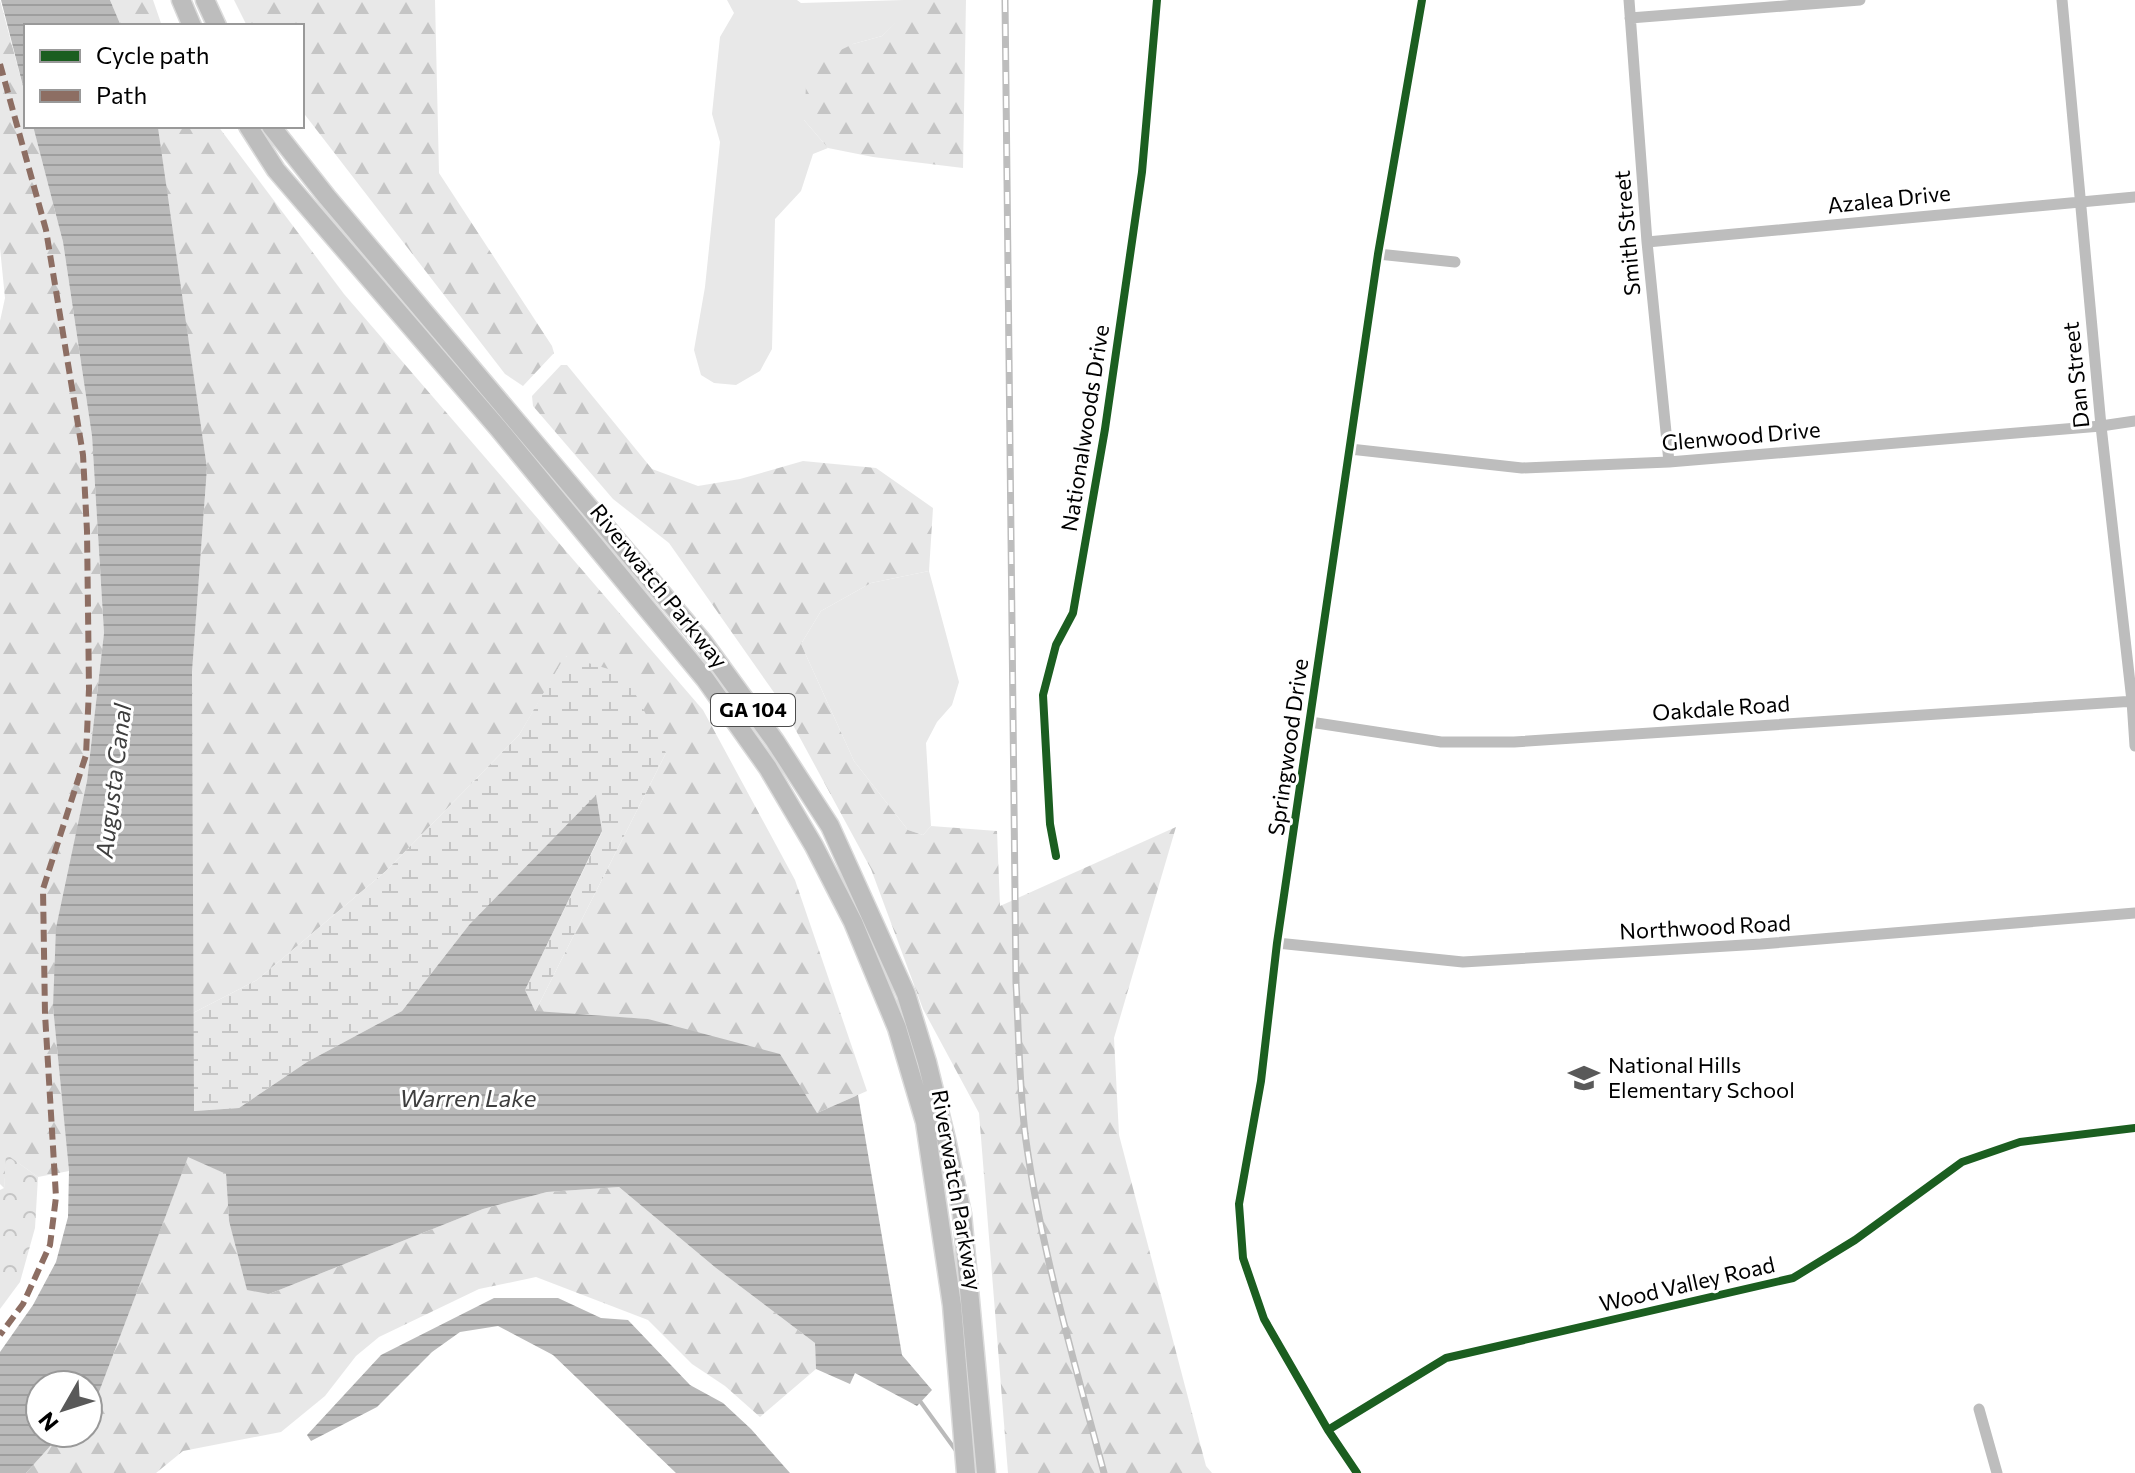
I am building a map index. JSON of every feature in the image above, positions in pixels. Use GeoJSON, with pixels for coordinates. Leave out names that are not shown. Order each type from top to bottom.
{"type":"FeatureCollection","features":[{"type":"Feature","properties":{"kind":"main road"},"geometry":{"type":"LineString","coordinates":[[181,0],[191,24]]}},
{"type":"Feature","properties":{"kind":"main road"},"geometry":{"type":"LineString","coordinates":[[205,0],[216,24]]}},
{"type":"Feature","properties":{"kind":"main road","name":"Riverwatch Parkway"},"geometry":{"type":"LineString","coordinates":[[249,128],[276,170],[498,428],[705,679],[768,768],[814,846],[853,922],[897,1028],[925,1122],[952,1305],[966,1473]]}},
{"type":"Feature","properties":{"kind":"main road","name":"Riverwatch Parkway"},"geometry":{"type":"LineString","coordinates":[[273,128],[327,197],[703,642],[775,741],[830,826],[906,994],[927,1062],[962,1214],[986,1473]]}},
{"type":"Feature","properties":{"kind":"street","name":"Nationalwoods Drive"},"geometry":{"type":"LineString","coordinates":[[1056,856],[1050,824],[1043,695],[1056,645],[1073,613],[1105,429],[1142,172],[1157,0]]}},
{"type":"Feature","properties":{"kind":"street","name":"Springwood Drive"},"geometry":{"type":"LineString","coordinates":[[1357,1473],[1328,1430],[1264,1319],[1243,1258],[1239,1204],[1261,1081],[1277,943],[1378,254],[1422,0]]}},
{"type":"Feature","properties":{"kind":"street","name":"Smith Street"},"geometry":{"type":"LineString","coordinates":[[1629,0],[1647,242],[1669,462]]}},
{"type":"Feature","properties":{"kind":"street"},"geometry":{"type":"LineString","coordinates":[[1630,18],[1860,0]]}},
{"type":"Feature","properties":{"kind":"street","name":"Dan Street"},"geometry":{"type":"LineString","coordinates":[[2062,0],[2101,426],[2134,701],[2135,746]]}},
{"type":"Feature","properties":{"kind":"street","name":"Azalea Drive"},"geometry":{"type":"LineString","coordinates":[[1647,242],[2135,197]]}},
{"type":"Feature","properties":{"kind":"street"},"geometry":{"type":"LineString","coordinates":[[1378,254],[1455,262]]}},
{"type":"Feature","properties":{"kind":"street","name":"Glenwood Drive"},"geometry":{"type":"LineString","coordinates":[[1350,449],[1522,468],[1669,462],[2135,421]]}},
{"type":"Feature","properties":{"kind":"street","name":"Oakdale Road"},"geometry":{"type":"LineString","coordinates":[[1310,722],[1441,742],[1514,742],[2134,701]]}},
{"type":"Feature","properties":{"kind":"street","name":"Northwood Road"},"geometry":{"type":"LineString","coordinates":[[1277,943],[1463,962],[1761,944],[2135,913]]}},
{"type":"Feature","properties":{"kind":"street","name":"Wood Valley Road"},"geometry":{"type":"LineString","coordinates":[[1328,1430],[1446,1358],[1793,1278],[1855,1240],[1962,1162],[2020,1142],[2135,1128]]}},
{"type":"Feature","properties":{"kind":"street"},"geometry":{"type":"LineString","coordinates":[[1979,1409],[1997,1473]]}},
{"type":"Feature","properties":{"kind":"green space"},"geometry":{"type":"Polygon","coordinates":[[[0,0],[24,90],[24,128],[34,128],[63,242],[92,436],[104,633],[87,781],[53,1007],[69,1171],[38,1177],[7,1155],[4,1188],[0,1184],[0,321],[5,298],[0,248],[0,0]]]}},
{"type":"Feature","properties":{"kind":"green space"},"geometry":{"type":"Polygon","coordinates":[[[110,0],[153,0],[161,24],[120,24],[110,0]]]}},
{"type":"Feature","properties":{"kind":"green space"},"geometry":{"type":"Polygon","coordinates":[[[234,0],[435,0],[439,173],[554,353],[523,386],[505,374],[304,114],[304,24],[246,24],[234,0]]]}},
{"type":"Feature","properties":{"kind":"green space"},"geometry":{"type":"Polygon","coordinates":[[[727,0],[797,0],[801,3],[904,0],[905,14],[882,36],[853,44],[804,120],[828,148],[813,154],[801,191],[775,219],[772,349],[760,371],[736,385],[714,383],[701,375],[694,350],[705,287],[720,142],[712,114],[720,37],[734,13],[727,0]]]}},
{"type":"Feature","properties":{"kind":"green space"},"geometry":{"type":"Polygon","coordinates":[[[904,0],[966,0],[963,168],[828,148],[804,120],[806,86],[818,61],[853,44],[882,36],[904,14],[904,0]]]}},
{"type":"Feature","properties":{"kind":"green space"},"geometry":{"type":"Polygon","coordinates":[[[157,128],[220,128],[344,294],[703,710],[795,880],[867,1091],[817,1113],[648,1019],[535,1012],[666,753],[566,656],[519,735],[386,871],[257,980],[193,1013],[192,672],[207,468],[157,128]]]}},
{"type":"Feature","properties":{"kind":"green space"},"geometry":{"type":"Polygon","coordinates":[[[561,365],[567,365],[652,469],[698,486],[740,479],[803,461],[876,468],[933,508],[929,571],[871,583],[821,611],[801,644],[854,761],[908,830],[923,835],[931,826],[997,831],[1000,906],[1176,827],[1114,1038],[1119,1135],[1206,1466],[1212,1473],[1008,1473],[979,1113],[923,1009],[871,869],[780,701],[669,543],[613,499],[533,406],[532,396],[561,365]]]}},
{"type":"Feature","properties":{"kind":"green space"},"geometry":{"type":"Polygon","coordinates":[[[929,571],[959,682],[952,705],[937,722],[926,743],[931,826],[923,835],[908,830],[854,761],[801,644],[821,611],[871,583],[929,571]]]}},
{"type":"Feature","properties":{"kind":"green space"},"geometry":{"type":"Polygon","coordinates":[[[565,656],[625,674],[666,753],[535,1012],[525,990],[602,832],[469,925],[402,1011],[307,1062],[239,1108],[193,1111],[193,1013],[257,980],[386,871],[519,735],[565,656]]]}},
{"type":"Feature","properties":{"kind":"green space"},"geometry":{"type":"Polygon","coordinates":[[[6,1154],[38,1177],[35,1228],[20,1282],[0,1309],[0,1190],[4,1188],[6,1154]]]}},
{"type":"Feature","properties":{"kind":"green space"},"geometry":{"type":"Polygon","coordinates":[[[188,1156],[226,1174],[229,1221],[269,1294],[483,1209],[547,1192],[619,1187],[716,1268],[815,1343],[816,1369],[760,1417],[725,1386],[692,1364],[648,1320],[536,1277],[479,1289],[379,1337],[356,1356],[325,1396],[281,1432],[183,1451],[156,1473],[26,1473],[48,1449],[104,1449],[104,1379],[188,1156]]]}},
{"type":"Feature","properties":{"kind":"water"},"geometry":{"type":"Polygon","coordinates":[[[1,0],[110,0],[120,24],[24,24],[24,90],[1,0]]]}},
{"type":"Feature","properties":{"kind":"water"},"geometry":{"type":"Polygon","coordinates":[[[34,128],[158,128],[207,468],[192,672],[194,1111],[239,1108],[307,1062],[402,1011],[469,925],[596,795],[602,831],[525,990],[535,1011],[648,1019],[780,1054],[817,1113],[858,1095],[902,1355],[932,1390],[917,1406],[855,1373],[850,1384],[816,1369],[815,1343],[716,1268],[619,1187],[547,1192],[483,1209],[269,1294],[247,1290],[229,1221],[226,1174],[188,1157],[104,1379],[104,1369],[24,1369],[24,1449],[48,1449],[26,1473],[0,1473],[0,1352],[33,1305],[56,1262],[68,1217],[69,1171],[53,1007],[56,928],[87,781],[104,633],[92,436],[63,242],[34,128]]]}},
{"type":"Feature","properties":{"kind":"water"},"geometry":{"type":"Polygon","coordinates":[[[494,1298],[558,1298],[601,1318],[628,1320],[690,1385],[723,1403],[751,1429],[790,1473],[676,1473],[553,1355],[498,1326],[460,1332],[432,1352],[377,1407],[311,1441],[307,1435],[381,1355],[494,1298]]]}},
{"type":"Feature","properties":{"kind":"waterway"},"geometry":{"type":"LineString","coordinates":[[920,1401],[957,1452]]}},
{"type":"Feature","properties":{"kind":"railway"},"geometry":{"type":"LineString","coordinates":[[1005,0],[1016,983],[1021,1082],[1026,1141],[1041,1225],[1104,1473]]}},
{"type":"Feature","properties":{"kind":"marked path"},"geometry":{"type":"LineString","coordinates":[[0,64],[46,230],[83,455],[89,689],[86,755],[43,889],[45,1014],[56,1197],[50,1245],[23,1304],[0,1335]]}},
{"type":"Feature","properties":{"kind":"cycle path"},"geometry":{"type":"LineString","coordinates":[[1056,856],[1050,824],[1043,695],[1056,645],[1073,613],[1105,429],[1142,172],[1157,0]]}},
{"type":"Feature","properties":{"kind":"cycle path"},"geometry":{"type":"LineString","coordinates":[[1357,1473],[1328,1430],[1264,1319],[1243,1258],[1239,1204],[1261,1081],[1277,943],[1378,254],[1422,0]]}},
{"type":"Feature","properties":{"kind":"cycle path"},"geometry":{"type":"LineString","coordinates":[[1328,1430],[1446,1358],[1793,1278],[1855,1240],[1962,1162],[2020,1142],[2135,1128]]}},
{"type":"Feature","properties":{"kind":"place","name":"National Hills Elementary School"},"geometry":{"type":"Point","coordinates":[1584,1078]}},
{"type":"Feature","properties":{"kind":"water label","name":"Augusta Canal"},"geometry":{"type":"Point","coordinates":[114,781]}},
{"type":"Feature","properties":{"kind":"water label","name":"Warren Lake"},"geometry":{"type":"Point","coordinates":[468,1099]}}]}
